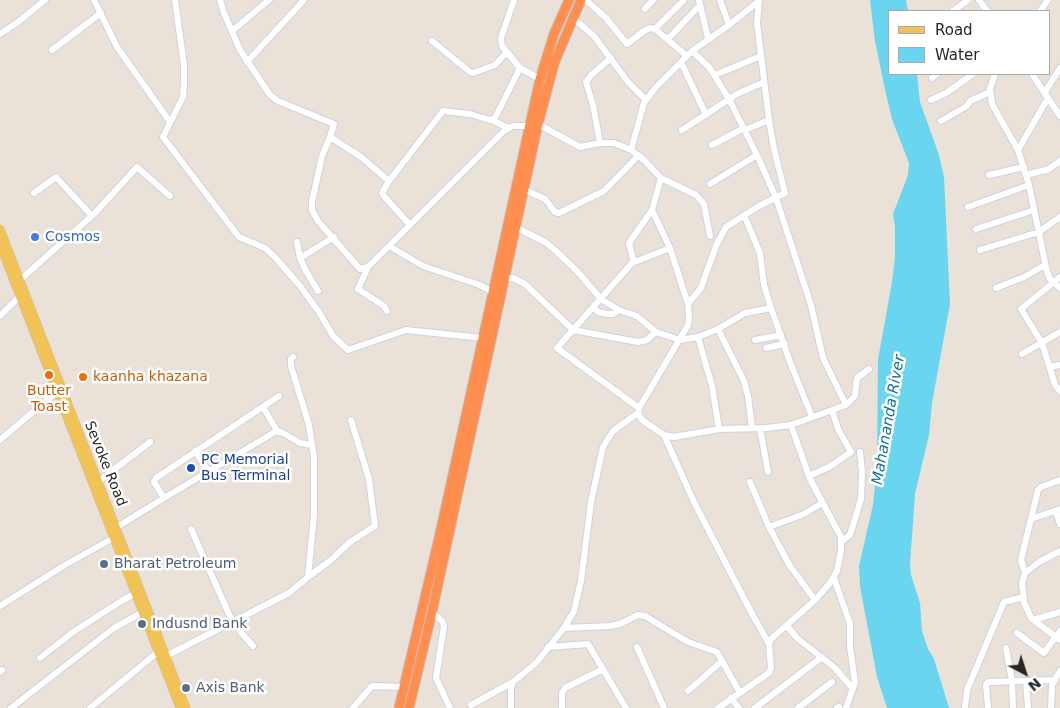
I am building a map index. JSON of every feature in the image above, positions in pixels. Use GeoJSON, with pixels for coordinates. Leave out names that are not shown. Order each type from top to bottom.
{"type":"FeatureCollection","features":[{"type":"Feature","properties":{"kind":"highway"},"geometry":{"type":"LineString","coordinates":[[399,708],[493,294],[501,279],[515,227],[540,79],[554,34],[569,0]]}},
{"type":"Feature","properties":{"kind":"highway"},"geometry":{"type":"LineString","coordinates":[[409,708],[432,612],[497,309],[501,279],[533,125],[555,61],[581,0]]}},
{"type":"Feature","properties":{"kind":"main road","name":"Sevoke Road"},"geometry":{"type":"LineString","coordinates":[[0,229],[20,280],[22,295]]}},
{"type":"Feature","properties":{"kind":"main road","name":"Sevoke Road"},"geometry":{"type":"LineString","coordinates":[[0,245],[22,295],[166,656],[180,708]]}},
{"type":"Feature","properties":{"kind":"main road","name":"Sevoke Road"},"geometry":{"type":"LineString","coordinates":[[60,390],[98,481],[158,652],[186,708]]}},
{"type":"Feature","properties":{"kind":"street"},"geometry":{"type":"LineString","coordinates":[[0,34],[46,0]]}},
{"type":"Feature","properties":{"kind":"street"},"geometry":{"type":"LineString","coordinates":[[94,0],[127,63],[170,122]]}},
{"type":"Feature","properties":{"kind":"street"},"geometry":{"type":"LineString","coordinates":[[175,0],[184,65],[183,98],[163,137],[240,239],[264,248],[274,256],[300,286],[334,336],[346,350],[352,350],[406,330],[483,338]]}},
{"type":"Feature","properties":{"kind":"street"},"geometry":{"type":"LineString","coordinates":[[220,0],[247,62],[264,88],[274,98],[333,123],[334,126],[322,156],[312,210],[318,220],[360,269],[368,267]]}},
{"type":"Feature","properties":{"kind":"street"},"geometry":{"type":"LineString","coordinates":[[232,31],[269,0]]}},
{"type":"Feature","properties":{"kind":"street"},"geometry":{"type":"LineString","coordinates":[[514,0],[501,38],[502,46],[520,68],[540,79]]}},
{"type":"Feature","properties":{"kind":"street"},"geometry":{"type":"LineString","coordinates":[[586,0],[606,18],[627,44],[644,31],[650,28],[656,29],[710,68],[715,75],[758,155],[776,198],[811,305],[824,358],[846,405]]}},
{"type":"Feature","properties":{"kind":"street"},"geometry":{"type":"LineString","coordinates":[[645,9],[653,0]]}},
{"type":"Feature","properties":{"kind":"street"},"geometry":{"type":"LineString","coordinates":[[656,29],[684,0]]}},
{"type":"Feature","properties":{"kind":"street"},"geometry":{"type":"LineString","coordinates":[[720,0],[729,25]]}},
{"type":"Feature","properties":{"kind":"street"},"geometry":{"type":"LineString","coordinates":[[631,150],[646,100],[656,86],[690,53],[708,38],[729,25],[759,0]]}},
{"type":"Feature","properties":{"kind":"street"},"geometry":{"type":"LineString","coordinates":[[688,304],[701,288],[724,229],[744,215],[785,193],[774,149],[760,56],[757,23],[759,0]]}},
{"type":"Feature","properties":{"kind":"street"},"geometry":{"type":"LineString","coordinates":[[954,10],[968,0]]}},
{"type":"Feature","properties":{"kind":"street"},"geometry":{"type":"LineString","coordinates":[[247,62],[300,1]]}},
{"type":"Feature","properties":{"kind":"street"},"geometry":{"type":"LineString","coordinates":[[668,39],[700,2]]}},
{"type":"Feature","properties":{"kind":"street"},"geometry":{"type":"LineString","coordinates":[[700,2],[708,38]]}},
{"type":"Feature","properties":{"kind":"street"},"geometry":{"type":"LineString","coordinates":[[52,50],[101,13]]}},
{"type":"Feature","properties":{"kind":"street"},"geometry":{"type":"LineString","coordinates":[[573,18],[587,28],[628,82],[646,100]]}},
{"type":"Feature","properties":{"kind":"street"},"geometry":{"type":"LineString","coordinates":[[432,41],[473,73],[496,65],[506,53]]}},
{"type":"Feature","properties":{"kind":"street"},"geometry":{"type":"LineString","coordinates":[[715,75],[760,56]]}},
{"type":"Feature","properties":{"kind":"street"},"geometry":{"type":"LineString","coordinates":[[600,143],[593,105],[586,82],[610,58]]}},
{"type":"Feature","properties":{"kind":"street"},"geometry":{"type":"LineString","coordinates":[[681,62],[706,114]]}},
{"type":"Feature","properties":{"kind":"street"},"geometry":{"type":"LineString","coordinates":[[492,120],[502,106],[520,68]]}},
{"type":"Feature","properties":{"kind":"street"},"geometry":{"type":"LineString","coordinates":[[1018,150],[1060,68]]}},
{"type":"Feature","properties":{"kind":"street"},"geometry":{"type":"LineString","coordinates":[[931,100],[946,93],[972,75]]}},
{"type":"Feature","properties":{"kind":"street"},"geometry":{"type":"LineString","coordinates":[[995,75],[990,92],[992,104],[1018,150],[1029,185],[1045,265],[1050,279],[1060,288]]}},
{"type":"Feature","properties":{"kind":"street"},"geometry":{"type":"LineString","coordinates":[[1033,75],[1047,95],[1057,104],[1060,116]]}},
{"type":"Feature","properties":{"kind":"street"},"geometry":{"type":"LineString","coordinates":[[682,130],[729,99],[764,82]]}},
{"type":"Feature","properties":{"kind":"street"},"geometry":{"type":"LineString","coordinates":[[941,121],[967,106],[970,101],[990,92]]}},
{"type":"Feature","properties":{"kind":"street"},"geometry":{"type":"LineString","coordinates":[[410,225],[382,193],[389,181],[443,111],[470,114],[492,120],[508,128]]}},
{"type":"Feature","properties":{"kind":"street"},"geometry":{"type":"LineString","coordinates":[[712,145],[744,129],[769,120]]}},
{"type":"Feature","properties":{"kind":"street"},"geometry":{"type":"LineString","coordinates":[[387,311],[384,306],[358,289],[368,267],[508,128],[513,126],[533,125],[580,147],[600,143],[614,143],[631,150],[657,172],[661,178],[696,195],[704,204],[710,236]]}},
{"type":"Feature","properties":{"kind":"street"},"geometry":{"type":"LineString","coordinates":[[330,138],[362,157],[389,181]]}},
{"type":"Feature","properties":{"kind":"street"},"geometry":{"type":"LineString","coordinates":[[710,184],[758,155]]}},
{"type":"Feature","properties":{"kind":"street"},"geometry":{"type":"LineString","coordinates":[[523,188],[545,199],[555,212],[559,212],[604,191],[638,156]]}},
{"type":"Feature","properties":{"kind":"street"},"geometry":{"type":"LineString","coordinates":[[1026,175],[1049,169],[1060,161]]}},
{"type":"Feature","properties":{"kind":"street"},"geometry":{"type":"LineString","coordinates":[[20,280],[92,216],[138,167],[170,196]]}},
{"type":"Feature","properties":{"kind":"street"},"geometry":{"type":"LineString","coordinates":[[989,175],[1024,167]]}},
{"type":"Feature","properties":{"kind":"street"},"geometry":{"type":"LineString","coordinates":[[34,193],[56,177],[92,216]]}},
{"type":"Feature","properties":{"kind":"street"},"geometry":{"type":"LineString","coordinates":[[632,263],[633,259],[629,244],[652,210],[661,178]]}},
{"type":"Feature","properties":{"kind":"street"},"geometry":{"type":"LineString","coordinates":[[968,207],[1029,185]]}},
{"type":"Feature","properties":{"kind":"street"},"geometry":{"type":"LineString","coordinates":[[472,705],[513,682],[536,663],[564,628],[574,611],[578,597],[591,502],[604,447],[613,432],[638,411],[688,325],[688,304],[670,248],[652,210]]}},
{"type":"Feature","properties":{"kind":"street"},"geometry":{"type":"LineString","coordinates":[[976,229],[1034,210]]}},
{"type":"Feature","properties":{"kind":"street"},"geometry":{"type":"LineString","coordinates":[[744,215],[760,253],[764,285],[771,308],[812,417]]}},
{"type":"Feature","properties":{"kind":"street"},"geometry":{"type":"LineString","coordinates":[[980,250],[1038,232],[1060,218]]}},
{"type":"Feature","properties":{"kind":"street"},"geometry":{"type":"LineString","coordinates":[[515,227],[526,231],[550,246],[568,261],[601,298],[619,310],[637,316],[656,332],[680,340],[698,337],[718,329],[745,313],[771,308]]}},
{"type":"Feature","properties":{"kind":"street"},"geometry":{"type":"LineString","coordinates":[[300,258],[334,238]]}},
{"type":"Feature","properties":{"kind":"street"},"geometry":{"type":"LineString","coordinates":[[297,242],[300,258],[318,291]]}},
{"type":"Feature","properties":{"kind":"street"},"geometry":{"type":"LineString","coordinates":[[389,246],[423,266],[477,284],[493,294]]}},
{"type":"Feature","properties":{"kind":"street"},"geometry":{"type":"LineString","coordinates":[[670,248],[632,263],[558,347],[558,350],[638,411],[642,420],[664,435],[674,436],[719,429],[791,425],[846,405],[855,396],[857,378],[870,369]]}},
{"type":"Feature","properties":{"kind":"street"},"geometry":{"type":"LineString","coordinates":[[996,288],[1024,278],[1045,265]]}},
{"type":"Feature","properties":{"kind":"street"},"geometry":{"type":"LineString","coordinates":[[1060,277],[1021,309],[1042,343],[1055,385],[1060,391]]}},
{"type":"Feature","properties":{"kind":"street"},"geometry":{"type":"LineString","coordinates":[[501,279],[513,278],[525,284],[573,330],[638,342],[647,340],[656,332]]}},
{"type":"Feature","properties":{"kind":"street"},"geometry":{"type":"LineString","coordinates":[[0,316],[22,295]]}},
{"type":"Feature","properties":{"kind":"street"},"geometry":{"type":"LineString","coordinates":[[594,307],[598,312],[607,314],[612,314],[619,310]]}},
{"type":"Feature","properties":{"kind":"street"},"geometry":{"type":"LineString","coordinates":[[718,329],[744,381],[752,428]]}},
{"type":"Feature","properties":{"kind":"street"},"geometry":{"type":"LineString","coordinates":[[1022,354],[1060,332]]}},
{"type":"Feature","properties":{"kind":"street"},"geometry":{"type":"LineString","coordinates":[[755,340],[781,334]]}},
{"type":"Feature","properties":{"kind":"street"},"geometry":{"type":"LineString","coordinates":[[698,337],[712,386],[719,429]]}},
{"type":"Feature","properties":{"kind":"street"},"geometry":{"type":"LineString","coordinates":[[766,348],[785,344]]}},
{"type":"Feature","properties":{"kind":"street"},"geometry":{"type":"LineString","coordinates":[[293,357],[291,359],[291,366],[309,424],[314,458],[314,515],[308,577]]}},
{"type":"Feature","properties":{"kind":"street"},"geometry":{"type":"LineString","coordinates":[[1050,367],[1060,365]]}},
{"type":"Feature","properties":{"kind":"street"},"geometry":{"type":"LineString","coordinates":[[0,440],[60,390]]}},
{"type":"Feature","properties":{"kind":"street"},"geometry":{"type":"LineString","coordinates":[[164,498],[154,482],[155,479],[279,396]]}},
{"type":"Feature","properties":{"kind":"street"},"geometry":{"type":"LineString","coordinates":[[262,407],[276,431],[300,443],[312,445]]}},
{"type":"Feature","properties":{"kind":"street"},"geometry":{"type":"LineString","coordinates":[[809,476],[829,467],[851,452],[838,429],[832,410]]}},
{"type":"Feature","properties":{"kind":"street"},"geometry":{"type":"LineString","coordinates":[[166,656],[289,593],[331,560],[350,542],[376,525],[370,484],[351,420]]}},
{"type":"Feature","properties":{"kind":"street"},"geometry":{"type":"LineString","coordinates":[[718,708],[767,675],[770,671],[769,644],[771,639],[815,600],[834,578],[837,571],[842,541],[840,533],[809,476],[791,425]]}},
{"type":"Feature","properties":{"kind":"street"},"geometry":{"type":"LineString","coordinates":[[760,428],[768,472]]}},
{"type":"Feature","properties":{"kind":"street"},"geometry":{"type":"LineString","coordinates":[[0,606],[117,533],[164,498],[276,431]]}},
{"type":"Feature","properties":{"kind":"street"},"geometry":{"type":"LineString","coordinates":[[664,435],[694,502],[769,644]]}},
{"type":"Feature","properties":{"kind":"street"},"geometry":{"type":"LineString","coordinates":[[98,481],[150,442]]}},
{"type":"Feature","properties":{"kind":"street"},"geometry":{"type":"LineString","coordinates":[[195,451],[209,472]]}},
{"type":"Feature","properties":{"kind":"street"},"geometry":{"type":"LineString","coordinates":[[842,541],[850,535],[861,499],[862,472],[860,452]]}},
{"type":"Feature","properties":{"kind":"street"},"geometry":{"type":"LineString","coordinates":[[1025,573],[1021,560],[1038,489],[1060,480]]}},
{"type":"Feature","properties":{"kind":"street"},"geometry":{"type":"LineString","coordinates":[[750,482],[769,527],[790,566],[815,600]]}},
{"type":"Feature","properties":{"kind":"street"},"geometry":{"type":"LineString","coordinates":[[769,527],[802,514],[822,503]]}},
{"type":"Feature","properties":{"kind":"street"},"geometry":{"type":"LineString","coordinates":[[1031,519],[1058,510],[1060,524]]}},
{"type":"Feature","properties":{"kind":"street"},"geometry":{"type":"LineString","coordinates":[[191,529],[233,623],[253,646]]}},
{"type":"Feature","properties":{"kind":"street"},"geometry":{"type":"LineString","coordinates":[[1058,639],[1033,620],[1024,598],[1022,582],[1025,573],[1038,562],[1060,551]]}},
{"type":"Feature","properties":{"kind":"street"},"geometry":{"type":"LineString","coordinates":[[834,578],[850,624],[850,646],[855,682],[846,708]]}},
{"type":"Feature","properties":{"kind":"street"},"geometry":{"type":"LineString","coordinates":[[40,658],[73,632],[136,593]]}},
{"type":"Feature","properties":{"kind":"street"},"geometry":{"type":"LineString","coordinates":[[965,708],[967,690],[1004,602],[1024,598]]}},
{"type":"Feature","properties":{"kind":"street"},"geometry":{"type":"LineString","coordinates":[[10,708],[114,628],[143,612]]}},
{"type":"Feature","properties":{"kind":"street"},"geometry":{"type":"LineString","coordinates":[[432,612],[444,623],[436,678],[450,708]]}},
{"type":"Feature","properties":{"kind":"street"},"geometry":{"type":"LineString","coordinates":[[1033,620],[1060,612]]}},
{"type":"Feature","properties":{"kind":"street"},"geometry":{"type":"LineString","coordinates":[[564,628],[610,626],[642,615],[688,642],[714,651],[722,661],[740,693]]}},
{"type":"Feature","properties":{"kind":"street"},"geometry":{"type":"LineString","coordinates":[[787,626],[799,639],[837,669],[853,689]]}},
{"type":"Feature","properties":{"kind":"street"},"geometry":{"type":"LineString","coordinates":[[1017,633],[1043,653],[1058,639],[1060,631]]}},
{"type":"Feature","properties":{"kind":"street"},"geometry":{"type":"LineString","coordinates":[[548,647],[587,643],[626,708]]}},
{"type":"Feature","properties":{"kind":"street"},"geometry":{"type":"LineString","coordinates":[[637,647],[664,708]]}},
{"type":"Feature","properties":{"kind":"street"},"geometry":{"type":"LineString","coordinates":[[1006,648],[1012,681],[1013,708]]}},
{"type":"Feature","properties":{"kind":"street"},"geometry":{"type":"LineString","coordinates":[[90,708],[158,652]]}},
{"type":"Feature","properties":{"kind":"street"},"geometry":{"type":"LineString","coordinates":[[755,708],[822,657]]}},
{"type":"Feature","properties":{"kind":"street"},"geometry":{"type":"LineString","coordinates":[[688,691],[722,661]]}},
{"type":"Feature","properties":{"kind":"street"},"geometry":{"type":"LineString","coordinates":[[562,708],[562,693],[565,688],[603,669]]}},
{"type":"Feature","properties":{"kind":"street"},"geometry":{"type":"LineString","coordinates":[[1051,708],[1052,685],[1060,671]]}},
{"type":"Feature","properties":{"kind":"street"},"geometry":{"type":"LineString","coordinates":[[988,708],[987,682],[1054,680]]}},
{"type":"Feature","properties":{"kind":"street"},"geometry":{"type":"LineString","coordinates":[[1026,681],[1028,708]]}},
{"type":"Feature","properties":{"kind":"street"},"geometry":{"type":"LineString","coordinates":[[511,708],[511,688],[513,682]]}},
{"type":"Feature","properties":{"kind":"street"},"geometry":{"type":"LineString","coordinates":[[798,708],[832,682]]}},
{"type":"Feature","properties":{"kind":"street"},"geometry":{"type":"LineString","coordinates":[[353,708],[372,686],[404,687]]}},
{"type":"Feature","properties":{"kind":"street"},"geometry":{"type":"LineString","coordinates":[[731,698],[739,708]]}},
{"type":"Feature","properties":{"kind":"water","name":"Mahananda River"},"geometry":{"type":"Polygon","coordinates":[[[870,0],[906,0],[908,10],[888,10],[888,75],[917,75],[920,102],[939,155],[944,177],[950,304],[932,403],[929,435],[915,494],[910,564],[911,575],[920,603],[922,631],[928,649],[934,659],[949,708],[887,708],[877,677],[860,586],[859,566],[873,505],[877,468],[878,360],[895,258],[893,214],[908,175],[909,163],[892,119],[875,41],[870,0]]]}},
{"type":"Feature","properties":{"kind":"place","name":"Cosmos"},"geometry":{"type":"Point","coordinates":[35,237]}},
{"type":"Feature","properties":{"kind":"place","name":"Butter Toast"},"geometry":{"type":"Point","coordinates":[49,375]}},
{"type":"Feature","properties":{"kind":"place","name":"kaanha khazana"},"geometry":{"type":"Point","coordinates":[83,377]}},
{"type":"Feature","properties":{"kind":"place","name":"PC Memorial Bus Terminal"},"geometry":{"type":"Point","coordinates":[191,468]}},
{"type":"Feature","properties":{"kind":"place","name":"Bharat Petroleum"},"geometry":{"type":"Point","coordinates":[104,564]}},
{"type":"Feature","properties":{"kind":"place","name":"Indusnd Bank"},"geometry":{"type":"Point","coordinates":[142,624]}},
{"type":"Feature","properties":{"kind":"place","name":"Axis Bank"},"geometry":{"type":"Point","coordinates":[186,688]}}]}
